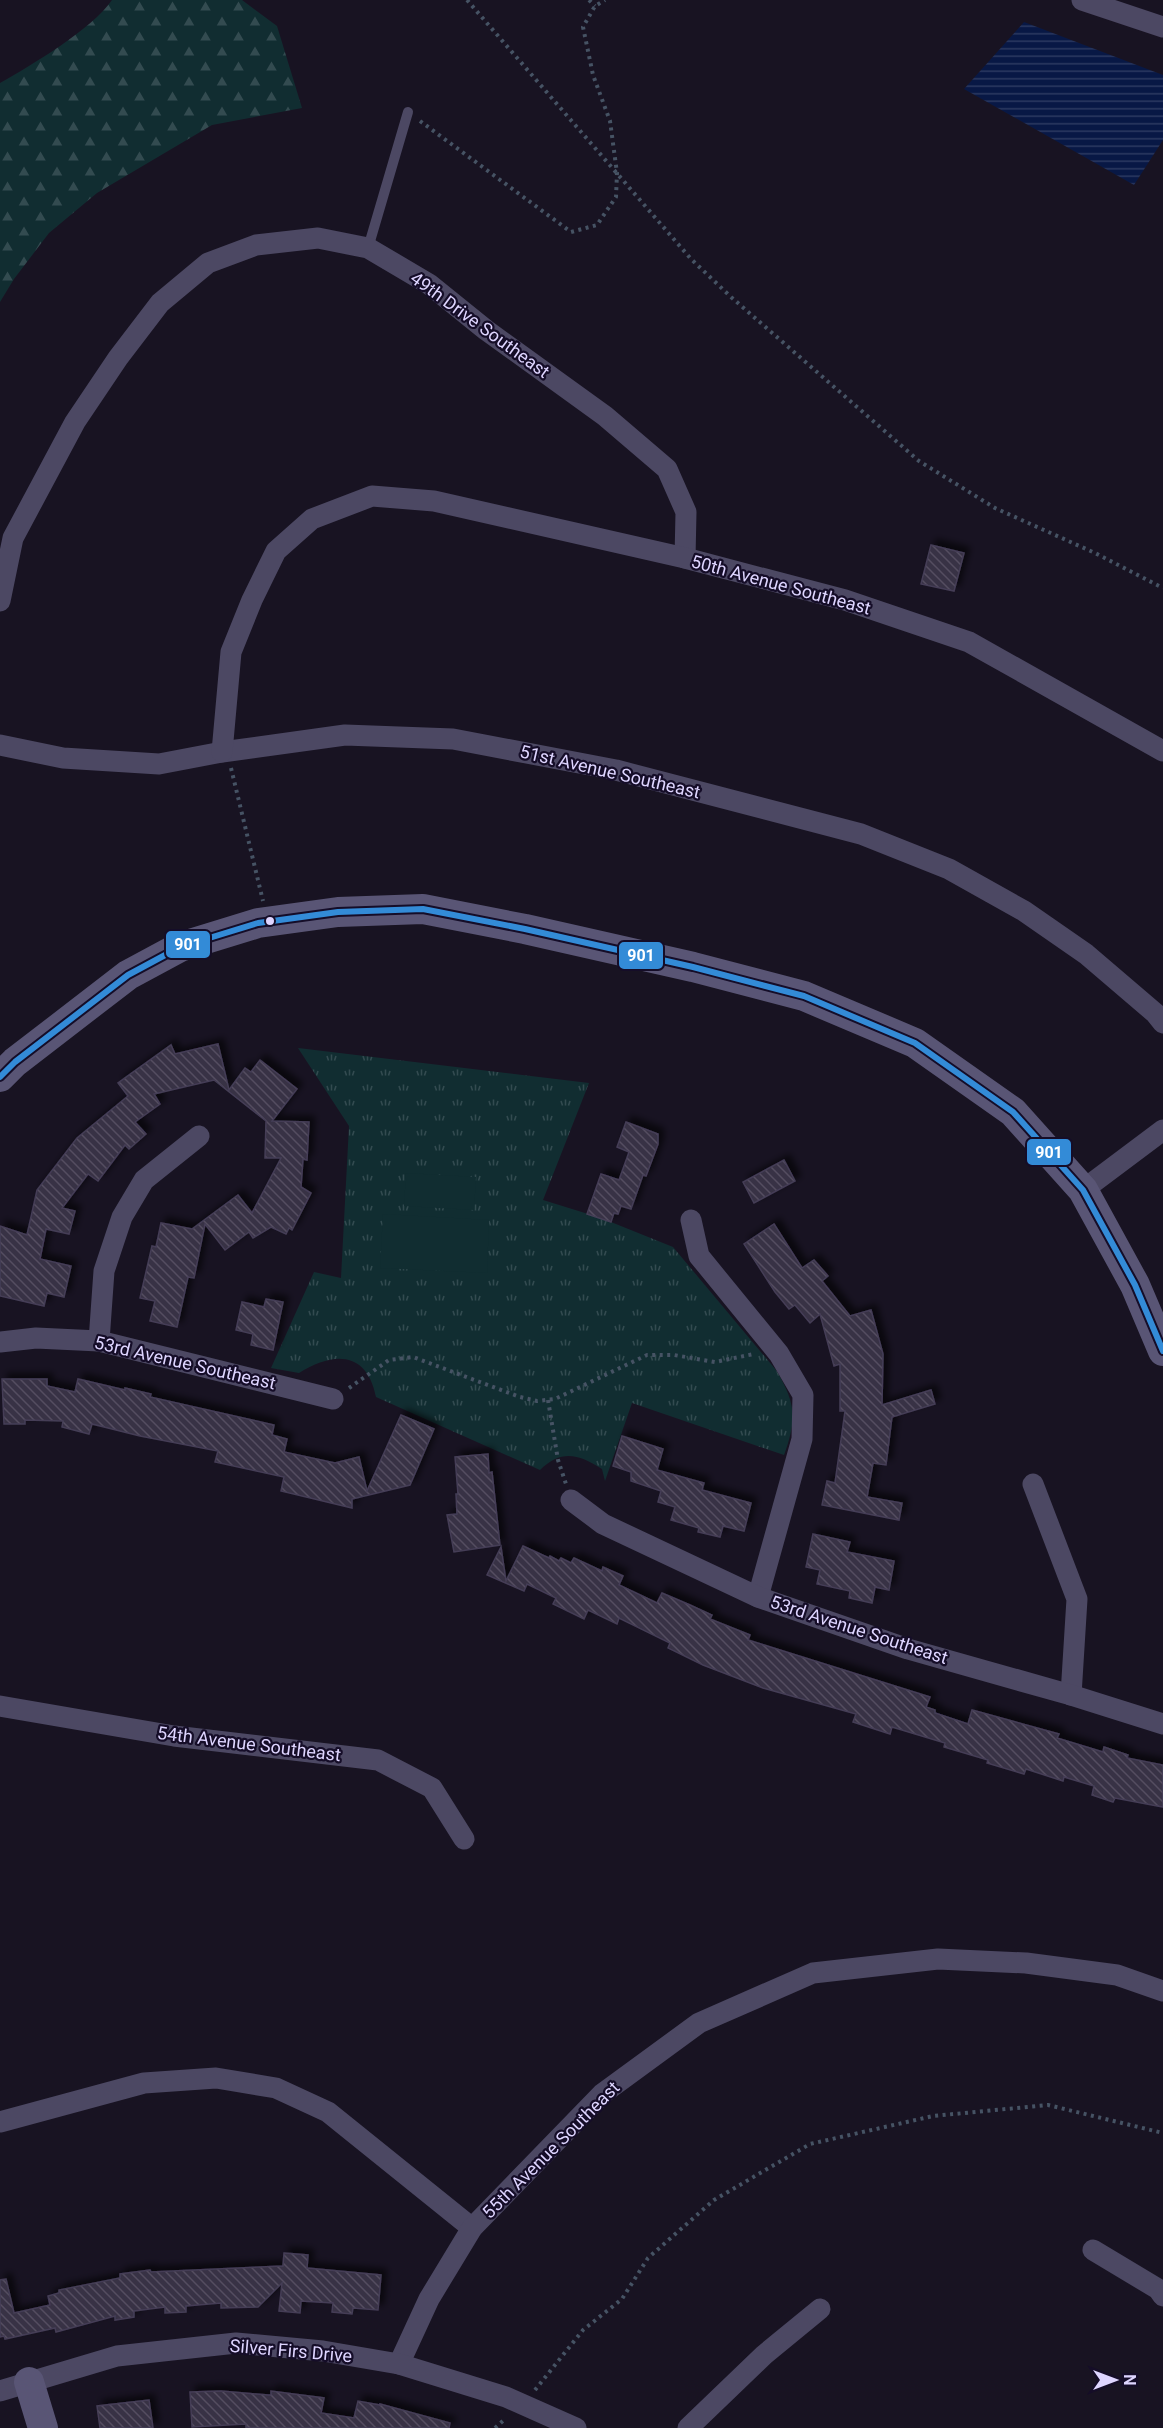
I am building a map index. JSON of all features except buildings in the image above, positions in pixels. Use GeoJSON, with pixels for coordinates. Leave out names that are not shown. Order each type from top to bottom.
{"type":"FeatureCollection","features":[{"type":"Feature","properties":{"kind":"street"},"geometry":{"type":"LineString","coordinates":[[1089,1],[1163,27]]}},
{"type":"Feature","properties":{"kind":"street","name":"49th Drive Southeast"},"geometry":{"type":"LineString","coordinates":[[0,601],[13,538],[75,422],[118,357],[160,303],[208,262],[256,245],[318,238],[368,248],[429,284],[486,330],[605,416],[667,469],[686,512],[686,558]]}},
{"type":"Feature","properties":{"kind":"street","name":"50th Avenue Southeast"},"geometry":{"type":"LineString","coordinates":[[224,751],[231,652],[252,600],[276,551],[312,519],[372,496],[434,501],[686,558],[845,600],[969,642],[1163,751]]}},
{"type":"Feature","properties":{"kind":"street","name":"51st Avenue Southeast"},"geometry":{"type":"LineString","coordinates":[[0,745],[63,758],[159,764],[224,751],[345,735],[453,739],[616,770],[861,834],[949,868],[1024,911],[1086,954],[1155,1013],[1163,1023]]}},
{"type":"Feature","properties":{"kind":"street"},"geometry":{"type":"LineString","coordinates":[[0,1077],[15,1062],[128,975],[180,947],[268,922],[338,912],[423,909],[525,929],[693,967],[804,996],[915,1043],[1013,1112],[1083,1190],[1135,1286],[1163,1351]]}},
{"type":"Feature","properties":{"kind":"street"},"geometry":{"type":"LineString","coordinates":[[1083,1190],[1163,1130]]}},
{"type":"Feature","properties":{"kind":"street"},"geometry":{"type":"LineString","coordinates":[[99,1341],[104,1271],[122,1217],[144,1180],[199,1136]]}},
{"type":"Feature","properties":{"kind":"street"},"geometry":{"type":"LineString","coordinates":[[691,1220],[699,1256],[774,1348],[803,1395],[802,1439],[758,1597]]}},
{"type":"Feature","properties":{"kind":"street","name":"53rd Avenue Southeast"},"geometry":{"type":"LineString","coordinates":[[0,1342],[36,1338],[99,1341],[333,1399]]}},
{"type":"Feature","properties":{"kind":"street"},"geometry":{"type":"LineString","coordinates":[[1033,1484],[1077,1599],[1071,1695]]}},
{"type":"Feature","properties":{"kind":"street","name":"53rd Avenue Southeast"},"geometry":{"type":"LineString","coordinates":[[571,1500],[603,1524],[758,1597],[908,1649],[1071,1695],[1163,1724]]}},
{"type":"Feature","properties":{"kind":"street","name":"54th Avenue Southeast"},"geometry":{"type":"LineString","coordinates":[[0,1706],[174,1736],[378,1760],[432,1788],[464,1839]]}},
{"type":"Feature","properties":{"kind":"street","name":"55th Avenue Southeast"},"geometry":{"type":"LineString","coordinates":[[399,2364],[429,2299],[472,2228],[602,2094],[699,2023],[813,1973],[938,1959],[1026,1963],[1117,1976],[1163,1991]]}},
{"type":"Feature","properties":{"kind":"street"},"geometry":{"type":"LineString","coordinates":[[0,2122],[144,2083],[216,2078],[276,2088],[328,2112],[472,2228]]}},
{"type":"Feature","properties":{"kind":"street"},"geometry":{"type":"LineString","coordinates":[[1093,2250],[1158,2289],[1163,2296]]}},
{"type":"Feature","properties":{"kind":"street"},"geometry":{"type":"LineString","coordinates":[[688,2428],[764,2355],[820,2309]]}},
{"type":"Feature","properties":{"kind":"street","name":"Silver Firs Drive"},"geometry":{"type":"LineString","coordinates":[[0,2391],[117,2356],[236,2343],[323,2351],[399,2364],[506,2397],[576,2428]]}},
{"type":"Feature","properties":{"kind":"street"},"geometry":{"type":"LineString","coordinates":[[29,2382],[43,2428]]}},
{"type":"Feature","properties":{"kind":"lane"},"geometry":{"type":"LineString","coordinates":[[368,248],[408,112]]}},
{"type":"Feature","properties":{"kind":"path"},"geometry":{"type":"LineString","coordinates":[[467,0],[691,260],[919,461],[995,508],[1095,553],[1163,588]]}},
{"type":"Feature","properties":{"kind":"path"},"geometry":{"type":"LineString","coordinates":[[589,0],[595,6]]}},
{"type":"Feature","properties":{"kind":"path"},"geometry":{"type":"LineString","coordinates":[[408,112],[571,232],[597,225],[616,197],[617,172],[610,121],[593,75],[583,27],[595,6],[605,0]]}},
{"type":"Feature","properties":{"kind":"path"},"geometry":{"type":"LineString","coordinates":[[224,751],[268,922]]}},
{"type":"Feature","properties":{"kind":"path"},"geometry":{"type":"LineString","coordinates":[[333,1399],[388,1360],[413,1357],[520,1397],[537,1401],[549,1400],[576,1389],[647,1355],[674,1355],[715,1362],[737,1359],[774,1348]]}},
{"type":"Feature","properties":{"kind":"path"},"geometry":{"type":"LineString","coordinates":[[549,1400],[558,1460],[571,1500]]}},
{"type":"Feature","properties":{"kind":"path"},"geometry":{"type":"LineString","coordinates":[[523,2404],[583,2330],[622,2299],[648,2258],[714,2200],[810,2144],[933,2116],[1048,2105],[1163,2133]]}},
{"type":"Feature","properties":{"kind":"green space"},"geometry":{"type":"Polygon","coordinates":[[[112,0],[242,0],[277,26],[302,108],[212,125],[97,193],[49,233],[14,279],[0,302],[0,83],[91,23],[112,0]]]}},
{"type":"Feature","properties":{"kind":"green space"},"geometry":{"type":"Polygon","coordinates":[[[298,1048],[589,1083],[543,1200],[601,1218],[673,1247],[776,1370],[783,1382],[788,1392],[792,1411],[791,1431],[784,1455],[632,1403],[605,1481],[602,1469],[578,1457],[563,1456],[548,1463],[540,1470],[376,1397],[372,1382],[357,1363],[336,1359],[325,1361],[299,1373],[271,1368],[314,1272],[341,1278],[349,1126],[298,1048]]]}},
{"type":"Feature","properties":{"kind":"green space"},"geometry":{"type":"Polygon","coordinates":[[[406,1173],[476,1177],[474,1210],[404,1206],[406,1173]]]}},
{"type":"Feature","properties":{"kind":"green space"},"geometry":{"type":"Polygon","coordinates":[[[383,1214],[489,1220],[487,1273],[380,1268],[383,1214]]]}},
{"type":"Feature","properties":{"kind":"water"},"geometry":{"type":"Polygon","coordinates":[[[1024,22],[1163,75],[1163,140],[1134,185],[964,89],[1024,22]]]}},
{"type":"Feature","properties":{"kind":"transit line","name":"901"},"geometry":{"type":"LineString","coordinates":[[0,1077],[15,1062],[128,975],[180,947],[258,923],[338,912],[423,909],[525,929],[693,967],[804,996],[915,1043],[1013,1112],[1083,1190],[1135,1285],[1163,1351]]}}]}
